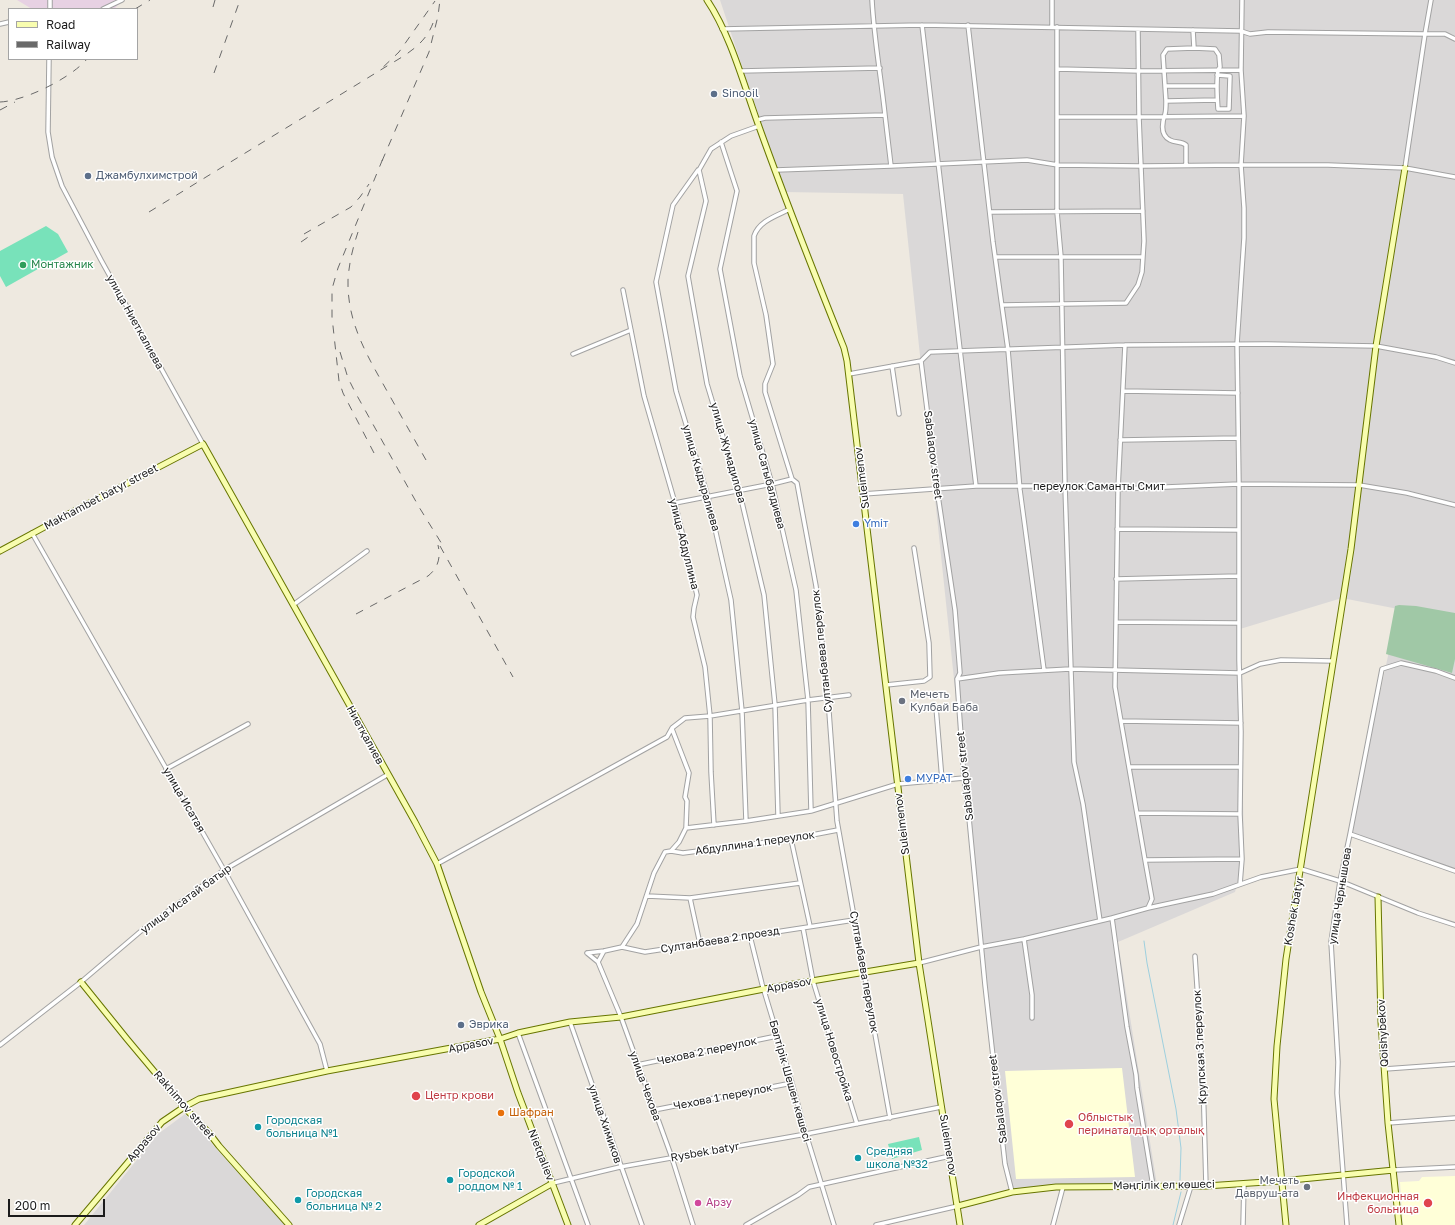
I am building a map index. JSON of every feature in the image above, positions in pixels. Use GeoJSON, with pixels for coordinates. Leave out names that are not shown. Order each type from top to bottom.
{"type":"FeatureCollection","features":[{"type":"Feature","properties":{"kind":"street"},"geometry":{"type":"LineString","coordinates":[[104,8],[122,0]]}},
{"type":"Feature","properties":{"kind":"street","name":"Suleimenov"},"geometry":{"type":"LineString","coordinates":[[707,0],[713,9],[740,71],[790,210],[844,348],[849,374],[919,963],[960,1225]]}},
{"type":"Feature","properties":{"kind":"street"},"geometry":{"type":"LineString","coordinates":[[872,0],[873,26],[880,68],[891,166]]}},
{"type":"Feature","properties":{"kind":"street"},"geometry":{"type":"LineString","coordinates":[[1052,0],[1052,27]]}},
{"type":"Feature","properties":{"kind":"street"},"geometry":{"type":"LineString","coordinates":[[1240,884],[1242,859],[1240,814],[1241,723],[1239,660],[1237,344],[1244,238],[1244,208],[1241,164],[1244,116],[1240,70],[1242,0]]}},
{"type":"Feature","properties":{"kind":"street"},"geometry":{"type":"LineString","coordinates":[[1405,168],[1424,34],[1431,0]]}},
{"type":"Feature","properties":{"kind":"street"},"geometry":{"type":"LineString","coordinates":[[922,25],[976,486]]}},
{"type":"Feature","properties":{"kind":"street"},"geometry":{"type":"LineString","coordinates":[[722,29],[968,25],[1138,30],[1241,30],[1250,34],[1268,32],[1445,34],[1455,39]]}},
{"type":"Feature","properties":{"kind":"street"},"geometry":{"type":"LineString","coordinates":[[968,25],[995,257],[1008,350],[1020,487],[1044,670]]}},
{"type":"Feature","properties":{"kind":"street"},"geometry":{"type":"LineString","coordinates":[[1057,27],[1057,212],[1061,257],[1065,486],[1074,762],[1083,804],[1100,921]]}},
{"type":"Feature","properties":{"kind":"street"},"geometry":{"type":"LineString","coordinates":[[1002,305],[1126,303],[1138,285],[1142,272],[1143,212],[1139,118],[1138,30]]}},
{"type":"Feature","properties":{"kind":"street"},"geometry":{"type":"LineString","coordinates":[[1193,30],[1194,48]]}},
{"type":"Feature","properties":{"kind":"street"},"geometry":{"type":"LineString","coordinates":[[1186,165],[1186,145],[1168,140],[1163,134],[1162,120],[1165,114],[1166,101],[1164,55],[1167,49],[1214,49],[1219,55],[1220,67],[1217,86],[1218,116]]}},
{"type":"Feature","properties":{"kind":"street","name":"улица Ниеткалиева"},"geometry":{"type":"LineString","coordinates":[[49,60],[48,132],[52,157],[62,186],[101,260],[203,444]]}},
{"type":"Feature","properties":{"kind":"street"},"geometry":{"type":"LineString","coordinates":[[740,71],[880,68]]}},
{"type":"Feature","properties":{"kind":"street"},"geometry":{"type":"LineString","coordinates":[[1057,69],[1139,72],[1218,72],[1240,70]]}},
{"type":"Feature","properties":{"kind":"street"},"geometry":{"type":"LineString","coordinates":[[1218,72],[1230,76],[1230,108],[1229,110],[1218,109]]}},
{"type":"Feature","properties":{"kind":"street"},"geometry":{"type":"LineString","coordinates":[[1165,86],[1217,86]]}},
{"type":"Feature","properties":{"kind":"street"},"geometry":{"type":"LineString","coordinates":[[1166,101],[1217,100]]}},
{"type":"Feature","properties":{"kind":"street"},"geometry":{"type":"LineString","coordinates":[[699,170],[711,149],[731,136],[765,118],[885,115]]}},
{"type":"Feature","properties":{"kind":"street"},"geometry":{"type":"LineString","coordinates":[[1057,117],[1139,118],[1164,116],[1244,116]]}},
{"type":"Feature","properties":{"kind":"street","name":"улица Сатыбалдиева"},"geometry":{"type":"LineString","coordinates":[[721,142],[737,192],[720,269],[740,376],[772,484],[796,590],[808,700],[811,811]]}},
{"type":"Feature","properties":{"kind":"street"},"geometry":{"type":"LineString","coordinates":[[776,170],[938,165],[984,161],[1027,160],[1058,164],[1142,166],[1241,164],[1405,168],[1455,177]]}},
{"type":"Feature","properties":{"kind":"street","name":"Koshek batyr"},"geometry":{"type":"LineString","coordinates":[[1286,1225],[1274,1099],[1286,959],[1351,549],[1376,346],[1405,168]]}},
{"type":"Feature","properties":{"kind":"street","name":"улица Жумадилова"},"geometry":{"type":"LineString","coordinates":[[699,170],[706,200],[688,276],[707,384],[739,490],[764,595],[775,706],[778,816]]}},
{"type":"Feature","properties":{"kind":"street","name":"улица Кыдыралиева"},"geometry":{"type":"LineString","coordinates":[[699,170],[673,205],[656,282],[676,391],[708,497],[731,600],[742,711],[746,821]]}},
{"type":"Feature","properties":{"kind":"street","name":"Султанбаева переулок"},"geometry":{"type":"LineString","coordinates":[[790,210],[763,223],[755,232],[753,244],[754,263],[766,315],[773,364],[765,384],[765,392],[792,478],[797,483],[816,586],[828,698],[838,830],[890,1118]]}},
{"type":"Feature","properties":{"kind":"street"},"geometry":{"type":"LineString","coordinates":[[990,212],[1143,212]]}},
{"type":"Feature","properties":{"kind":"street"},"geometry":{"type":"LineString","coordinates":[[995,257],[1143,257]]}},
{"type":"Feature","properties":{"kind":"street","name":"улица Абдуллина"},"geometry":{"type":"LineString","coordinates":[[623,290],[644,396],[675,504],[697,595],[693,616],[705,667],[710,716],[714,825]]}},
{"type":"Feature","properties":{"kind":"street"},"geometry":{"type":"LineString","coordinates":[[572,354],[631,330]]}},
{"type":"Feature","properties":{"kind":"street"},"geometry":{"type":"LineString","coordinates":[[849,374],[921,361],[930,352],[1125,346],[1237,344],[1376,346],[1436,357],[1455,363]]}},
{"type":"Feature","properties":{"kind":"street"},"geometry":{"type":"LineString","coordinates":[[1125,346],[1118,489],[1115,687],[1152,899],[1148,908]]}},
{"type":"Feature","properties":{"kind":"street","name":"Sabalaqov street"},"geometry":{"type":"LineString","coordinates":[[921,361],[937,489],[955,610],[960,673],[957,679],[964,778],[1005,1164],[1012,1192]]}},
{"type":"Feature","properties":{"kind":"street"},"geometry":{"type":"LineString","coordinates":[[892,366],[900,414]]}},
{"type":"Feature","properties":{"kind":"street"},"geometry":{"type":"LineString","coordinates":[[1123,391],[1238,393]]}},
{"type":"Feature","properties":{"kind":"street"},"geometry":{"type":"LineString","coordinates":[[1120,440],[1238,438]]}},
{"type":"Feature","properties":{"kind":"street","name":"Makhambet batyr street"},"geometry":{"type":"LineString","coordinates":[[0,551],[203,444]]}},
{"type":"Feature","properties":{"kind":"street","name":"Ниетқалиев"},"geometry":{"type":"LineString","coordinates":[[203,444],[387,775],[415,822],[437,864],[481,992],[500,1039]]}},
{"type":"Feature","properties":{"kind":"street"},"geometry":{"type":"LineString","coordinates":[[675,504],[772,484],[792,478]]}},
{"type":"Feature","properties":{"kind":"street","name":"переулок Саманты Смит"},"geometry":{"type":"LineString","coordinates":[[863,494],[976,486],[1065,486],[1118,489],[1239,484],[1359,485],[1407,493],[1455,505]]}},
{"type":"Feature","properties":{"kind":"street"},"geometry":{"type":"LineString","coordinates":[[1117,529],[1239,530]]}},
{"type":"Feature","properties":{"kind":"street","name":"улица Исатая"},"geometry":{"type":"LineString","coordinates":[[32,533],[224,870],[320,1044],[327,1071]]}},
{"type":"Feature","properties":{"kind":"street"},"geometry":{"type":"LineString","coordinates":[[886,685],[924,681],[930,677],[929,643],[914,548]]}},
{"type":"Feature","properties":{"kind":"street"},"geometry":{"type":"LineString","coordinates":[[293,605],[367,551]]}},
{"type":"Feature","properties":{"kind":"street"},"geometry":{"type":"LineString","coordinates":[[1116,579],[1239,576]]}},
{"type":"Feature","properties":{"kind":"street"},"geometry":{"type":"LineString","coordinates":[[1116,622],[1239,623]]}},
{"type":"Feature","properties":{"kind":"street"},"geometry":{"type":"LineString","coordinates":[[957,679],[999,673],[1070,669],[1240,673],[1260,664],[1281,660],[1333,661]]}},
{"type":"Feature","properties":{"kind":"street","name":"улица Чернышова"},"geometry":{"type":"LineString","coordinates":[[1347,1225],[1337,1093],[1338,1062],[1331,942],[1340,881],[1382,669],[1401,663],[1455,678]]}},
{"type":"Feature","properties":{"kind":"street"},"geometry":{"type":"LineString","coordinates":[[437,864],[667,737],[672,728],[684,718],[710,716],[808,700],[849,696]]}},
{"type":"Feature","properties":{"kind":"street"},"geometry":{"type":"LineString","coordinates":[[936,708],[942,780]]}},
{"type":"Feature","properties":{"kind":"street"},"geometry":{"type":"LineString","coordinates":[[1121,721],[1241,723]]}},
{"type":"Feature","properties":{"kind":"street"},"geometry":{"type":"LineString","coordinates":[[166,769],[248,724]]}},
{"type":"Feature","properties":{"kind":"street"},"geometry":{"type":"LineString","coordinates":[[622,947],[637,924],[654,873],[665,852],[671,851],[679,842],[686,828],[687,801],[685,797],[689,773],[672,728]]}},
{"type":"Feature","properties":{"kind":"street"},"geometry":{"type":"LineString","coordinates":[[1130,767],[1240,767]]}},
{"type":"Feature","properties":{"kind":"street","name":"улица Исатай батыр"},"geometry":{"type":"LineString","coordinates":[[0,1045],[81,982],[142,931],[224,870],[387,775]]}},
{"type":"Feature","properties":{"kind":"street"},"geometry":{"type":"LineString","coordinates":[[686,828],[811,811],[898,784],[964,778]]}},
{"type":"Feature","properties":{"kind":"street"},"geometry":{"type":"LineString","coordinates":[[1137,813],[1240,814]]}},
{"type":"Feature","properties":{"kind":"street","name":"Абдуллина 1 переулок"},"geometry":{"type":"LineString","coordinates":[[671,851],[682,853],[791,839],[838,830]]}},
{"type":"Feature","properties":{"kind":"street"},"geometry":{"type":"LineString","coordinates":[[1350,834],[1455,871]]}},
{"type":"Feature","properties":{"kind":"street"},"geometry":{"type":"LineString","coordinates":[[791,839],[810,926]]}},
{"type":"Feature","properties":{"kind":"street"},"geometry":{"type":"LineString","coordinates":[[1145,860],[1242,859]]}},
{"type":"Feature","properties":{"kind":"street"},"geometry":{"type":"LineString","coordinates":[[919,963],[981,947],[1024,939],[1148,908],[1213,894],[1261,877],[1301,869],[1340,881],[1418,913],[1455,925]]}},
{"type":"Feature","properties":{"kind":"street"},"geometry":{"type":"LineString","coordinates":[[647,896],[690,898],[800,883]]}},
{"type":"Feature","properties":{"kind":"street","name":"Qoishybekov"},"geometry":{"type":"LineString","coordinates":[[1378,897],[1381,1022],[1388,1123],[1399,1225]]}},
{"type":"Feature","properties":{"kind":"street"},"geometry":{"type":"LineString","coordinates":[[690,898],[700,944]]}},
{"type":"Feature","properties":{"kind":"street"},"geometry":{"type":"LineString","coordinates":[[1112,918],[1127,1028],[1136,1075],[1153,1186]]}},
{"type":"Feature","properties":{"kind":"street","name":"Султанбаева 2 проезд"},"geometry":{"type":"LineString","coordinates":[[587,953],[622,947],[645,952],[854,920]]}},
{"type":"Feature","properties":{"kind":"street","name":"улица Новостройка"},"geometry":{"type":"LineString","coordinates":[[803,928],[813,981],[857,1124]]}},
{"type":"Feature","properties":{"kind":"street","name":"Бөлтірік Шешен көшесі"},"geometry":{"type":"LineString","coordinates":[[750,936],[777,1036],[834,1225]]}},
{"type":"Feature","properties":{"kind":"street"},"geometry":{"type":"LineString","coordinates":[[1024,939],[1032,995],[1032,1018]]}},
{"type":"Feature","properties":{"kind":"street"},"geometry":{"type":"LineString","coordinates":[[598,962],[604,951]]}},
{"type":"Feature","properties":{"kind":"street","name":"улица Чехова"},"geometry":{"type":"LineString","coordinates":[[587,953],[598,962],[621,1017],[637,1066],[672,1158],[693,1225]]}},
{"type":"Feature","properties":{"kind":"street","name":"Крупская 3 переулок"},"geometry":{"type":"LineString","coordinates":[[1195,956],[1203,1078],[1206,1186]]}},
{"type":"Feature","properties":{"kind":"street","name":"Appasov"},"geometry":{"type":"LineString","coordinates":[[75,1225],[162,1122],[184,1107],[200,1099],[327,1071],[500,1039],[518,1033],[570,1022],[621,1017],[919,963]]}},
{"type":"Feature","properties":{"kind":"street","name":"Rakhimov street"},"geometry":{"type":"LineString","coordinates":[[81,982],[184,1107],[209,1133],[289,1225]]}},
{"type":"Feature","properties":{"kind":"street","name":"улица Химиков"},"geometry":{"type":"LineString","coordinates":[[570,1022],[620,1167],[642,1225]]}},
{"type":"Feature","properties":{"kind":"street"},"geometry":{"type":"LineString","coordinates":[[518,1033],[588,1225]]}},
{"type":"Feature","properties":{"kind":"street","name":"Чехова 2 переулок"},"geometry":{"type":"LineString","coordinates":[[637,1066],[777,1036]]}},
{"type":"Feature","properties":{"kind":"street","name":"Nietqaliev"},"geometry":{"type":"LineString","coordinates":[[500,1039],[518,1093],[568,1225]]}},
{"type":"Feature","properties":{"kind":"street"},"geometry":{"type":"LineString","coordinates":[[1385,1069],[1455,1064]]}},
{"type":"Feature","properties":{"kind":"street","name":"Чехова 1 переулок"},"geometry":{"type":"LineString","coordinates":[[654,1110],[792,1083]]}},
{"type":"Feature","properties":{"kind":"street","name":"Rysbek batyr"},"geometry":{"type":"LineString","coordinates":[[479,1225],[553,1183],[620,1167],[806,1134],[942,1107]]}},
{"type":"Feature","properties":{"kind":"street"},"geometry":{"type":"LineString","coordinates":[[1388,1123],[1455,1118]]}},
{"type":"Feature","properties":{"kind":"street"},"geometry":{"type":"LineString","coordinates":[[746,1225],[809,1187],[950,1156]]}},
{"type":"Feature","properties":{"kind":"street","name":"Мәңгілік ел көшесі"},"geometry":{"type":"LineString","coordinates":[[876,1225],[1012,1192],[1063,1187],[1206,1186],[1281,1181],[1394,1170],[1455,1167]]}},
{"type":"Feature","properties":{"kind":"street"},"geometry":{"type":"LineString","coordinates":[[1243,1225],[1244,1183]]}},
{"type":"Feature","properties":{"kind":"street"},"geometry":{"type":"LineString","coordinates":[[1180,1225],[1191,1186]]}},
{"type":"Feature","properties":{"kind":"street"},"geometry":{"type":"LineString","coordinates":[[1053,1225],[1063,1187]]}},
{"type":"Feature","properties":{"kind":"shaded area"},"geometry":{"type":"Polygon","coordinates":[[[17,0],[123,0],[115,8],[30,8],[17,0]]]}},
{"type":"Feature","properties":{"kind":"shaded area"},"geometry":{"type":"Polygon","coordinates":[[[720,0],[1455,0],[1455,871],[1350,834],[1398,609],[1342,598],[1240,629],[1244,857],[1235,892],[1118,942],[1157,1185],[1117,1184],[1037,1186],[1012,1192],[1005,1164],[903,194],[784,192],[720,0]]]}},
{"type":"Feature","properties":{"kind":"shaded area"},"geometry":{"type":"Polygon","coordinates":[[[1395,606],[1416,606],[1455,613],[1455,659],[1452,673],[1386,654],[1395,606]]]}},
{"type":"Feature","properties":{"kind":"shaded area","name":"Облыстық перинаталдық орталық"},"geometry":{"type":"Polygon","coordinates":[[[1122,1068],[1135,1177],[1016,1179],[1005,1071],[1122,1068]]]}},
{"type":"Feature","properties":{"kind":"shaded area"},"geometry":{"type":"Polygon","coordinates":[[[185,1114],[285,1225],[84,1225],[158,1134],[185,1114]]]}},
{"type":"Feature","properties":{"kind":"shaded area","name":"Инфекционная больница"},"geometry":{"type":"Polygon","coordinates":[[[1455,1176],[1455,1225],[1403,1225],[1400,1182],[1419,1181],[1422,1177],[1455,1176]]]}},
{"type":"Feature","properties":{"kind":"green space","name":"Монтажник"},"geometry":{"type":"Polygon","coordinates":[[[46,226],[58,234],[68,252],[6,287],[0,276],[0,251],[46,226]]]}},
{"type":"Feature","properties":{"kind":"green space"},"geometry":{"type":"Polygon","coordinates":[[[919,1137],[922,1150],[892,1159],[888,1144],[919,1137]]]}},
{"type":"Feature","properties":{"kind":"waterway"},"geometry":{"type":"LineString","coordinates":[[1144,941],[1176,1109],[1181,1148],[1180,1180]]}},
{"type":"Feature","properties":{"kind":"waterway"},"geometry":{"type":"LineString","coordinates":[[1173,1225],[1181,1192]]}},
{"type":"Feature","properties":{"kind":"railway"},"geometry":{"type":"LineString","coordinates":[[137,8],[150,0]]}},
{"type":"Feature","properties":{"kind":"railway"},"geometry":{"type":"LineString","coordinates":[[213,7],[215,0]]}},
{"type":"Feature","properties":{"kind":"railway"},"geometry":{"type":"LineString","coordinates":[[214,73],[240,0]]}},
{"type":"Feature","properties":{"kind":"railway"},"geometry":{"type":"LineString","coordinates":[[382,161],[429,52],[438,16],[440,0]]}},
{"type":"Feature","properties":{"kind":"railway"},"geometry":{"type":"LineString","coordinates":[[433,23],[429,32],[417,46],[403,57],[379,71],[399,52],[435,1]]}},
{"type":"Feature","properties":{"kind":"railway"},"geometry":{"type":"LineString","coordinates":[[0,102],[22,98],[47,87],[70,74],[86,60]]}},
{"type":"Feature","properties":{"kind":"railway"},"geometry":{"type":"LineString","coordinates":[[149,212],[379,71]]}},
{"type":"Feature","properties":{"kind":"railway"},"geometry":{"type":"LineString","coordinates":[[0,110],[15,102]]}},
{"type":"Feature","properties":{"kind":"railway"},"geometry":{"type":"LineString","coordinates":[[374,453],[343,393],[339,381],[332,317],[332,289],[338,268],[384,156]]}},
{"type":"Feature","properties":{"kind":"railway"},"geometry":{"type":"LineString","coordinates":[[304,234],[351,207],[369,184]]}},
{"type":"Feature","properties":{"kind":"railway"},"geometry":{"type":"LineString","coordinates":[[358,232],[354,243],[348,280],[351,310],[355,325],[372,365],[426,460]]}},
{"type":"Feature","properties":{"kind":"railway"},"geometry":{"type":"LineString","coordinates":[[301,242],[314,233]]}},
{"type":"Feature","properties":{"kind":"railway"},"geometry":{"type":"LineString","coordinates":[[340,352],[348,378],[355,392],[419,507],[445,549]]}},
{"type":"Feature","properties":{"kind":"railway"},"geometry":{"type":"LineString","coordinates":[[356,614],[428,576],[434,570],[438,562],[438,545]]}},
{"type":"Feature","properties":{"kind":"railway"},"geometry":{"type":"LineString","coordinates":[[440,546],[513,677]]}},
{"type":"Feature","properties":{"kind":"place","name":"Sinooil"},"geometry":{"type":"Point","coordinates":[714,94]}},
{"type":"Feature","properties":{"kind":"place","name":"Джамбулхимстрой"},"geometry":{"type":"Point","coordinates":[88,176]}},
{"type":"Feature","properties":{"kind":"place","name":"Монтажник"},"geometry":{"type":"Point","coordinates":[23,265]}},
{"type":"Feature","properties":{"kind":"place","name":"Ymiт"},"geometry":{"type":"Point","coordinates":[856,524]}},
{"type":"Feature","properties":{"kind":"place","name":"Мечеть Кулбай Баба"},"geometry":{"type":"Point","coordinates":[902,701]}},
{"type":"Feature","properties":{"kind":"place","name":"МУРАТ"},"geometry":{"type":"Point","coordinates":[908,779]}},
{"type":"Feature","properties":{"kind":"place","name":"Эврика"},"geometry":{"type":"Point","coordinates":[461,1025]}},
{"type":"Feature","properties":{"kind":"place","name":"Центр крови"},"geometry":{"type":"Point","coordinates":[416,1096]}},
{"type":"Feature","properties":{"kind":"place","name":"Шафран"},"geometry":{"type":"Point","coordinates":[501,1113]}},
{"type":"Feature","properties":{"kind":"place","name":"Облыстық перинаталдық орталық"},"geometry":{"type":"Point","coordinates":[1069,1124]}},
{"type":"Feature","properties":{"kind":"place","name":"Городская больница №1"},"geometry":{"type":"Point","coordinates":[258,1127]}},
{"type":"Feature","properties":{"kind":"place","name":"Средняя школа №32"},"geometry":{"type":"Point","coordinates":[858,1158]}},
{"type":"Feature","properties":{"kind":"place","name":"Городской роддом № 1"},"geometry":{"type":"Point","coordinates":[450,1180]}},
{"type":"Feature","properties":{"kind":"place","name":"Мечеть Давруш-ата"},"geometry":{"type":"Point","coordinates":[1307,1187]}},
{"type":"Feature","properties":{"kind":"place","name":"Городская больница № 2"},"geometry":{"type":"Point","coordinates":[298,1200]}},
{"type":"Feature","properties":{"kind":"place","name":"Арзу"},"geometry":{"type":"Point","coordinates":[698,1203]}},
{"type":"Feature","properties":{"kind":"place","name":"Инфекционная больница"},"geometry":{"type":"Point","coordinates":[1428,1203]}}]}
